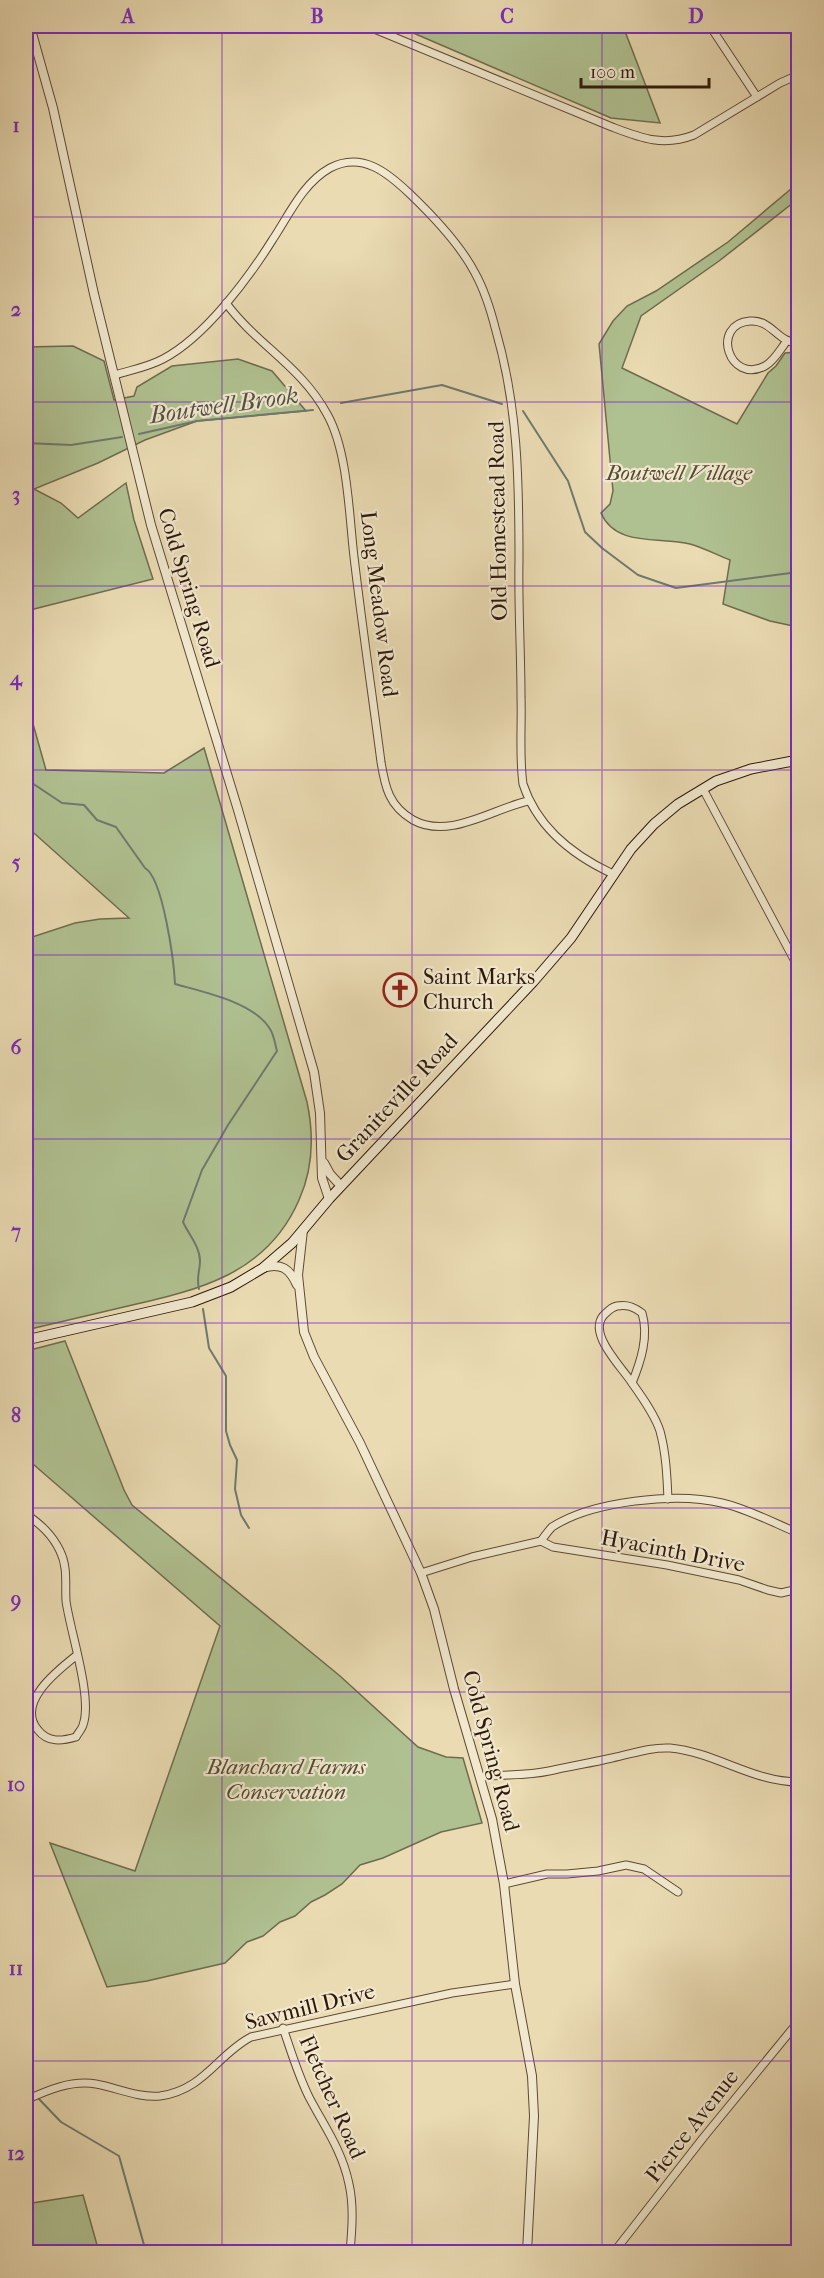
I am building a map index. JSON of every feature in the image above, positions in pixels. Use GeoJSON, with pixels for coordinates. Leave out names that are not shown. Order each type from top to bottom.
{"type":"FeatureCollection","features":[{"type":"Feature","properties":{"kind":"main road","name":"Graniteville Road"},"geometry":{"type":"LineString","coordinates":[[26,1340],[192,1302],[231,1287],[263,1268],[281,1254],[341,1186],[555,958],[581,924],[631,849],[654,824],[678,804],[703,789],[734,775],[798,760]]}},
{"type":"Feature","properties":{"kind":"street","name":"Cold Spring Road"},"geometry":{"type":"LineString","coordinates":[[30,26],[53,108],[94,294],[151,525],[314,1072],[320,1113],[322,1178],[329,1199]]}},
{"type":"Feature","properties":{"kind":"street"},"geometry":{"type":"LineString","coordinates":[[367,26],[639,138],[668,142],[678,141],[709,127],[780,83],[798,75]]}},
{"type":"Feature","properties":{"kind":"street"},"geometry":{"type":"LineString","coordinates":[[710,26],[757,97]]}},
{"type":"Feature","properties":{"kind":"street","name":"Old Homestead Road"},"geometry":{"type":"LineString","coordinates":[[115,375],[148,366],[170,355],[193,337],[226,303],[255,266],[311,183],[326,171],[343,163],[366,163],[385,171],[393,178],[446,232],[475,272],[488,300],[500,343],[514,414],[520,496],[521,773],[528,801],[540,820],[557,839],[613,874]]}},
{"type":"Feature","properties":{"kind":"street","name":"Long Meadow Road"},"geometry":{"type":"LineString","coordinates":[[226,303],[242,323],[279,354],[308,385],[334,428],[341,454],[348,500],[381,762],[387,794],[392,803],[401,813],[416,821],[441,827],[453,826],[512,804],[528,801]]}},
{"type":"Feature","properties":{"kind":"street"},"geometry":{"type":"LineString","coordinates":[[786,342],[773,360],[753,370],[742,368],[728,353],[727,341],[731,332],[737,324],[746,321],[757,320],[767,324],[786,342],[798,343]]}},
{"type":"Feature","properties":{"kind":"street"},"geometry":{"type":"LineString","coordinates":[[703,789],[798,967]]}},
{"type":"Feature","properties":{"kind":"street","name":"Cold Spring Road"},"geometry":{"type":"LineString","coordinates":[[322,1157],[330,1174],[341,1186]]}},
{"type":"Feature","properties":{"kind":"street","name":"Cold Spring Road"},"geometry":{"type":"LineString","coordinates":[[303,1230],[298,1288],[304,1332],[314,1357],[360,1443],[421,1573],[434,1609],[454,1689],[492,1819],[504,1884],[515,1984],[532,2076],[534,2116],[527,2253]]}},
{"type":"Feature","properties":{"kind":"street"},"geometry":{"type":"LineString","coordinates":[[263,1268],[277,1265],[286,1268],[298,1288]]}},
{"type":"Feature","properties":{"kind":"street"},"geometry":{"type":"LineString","coordinates":[[632,1383],[641,1358],[645,1323],[642,1313],[633,1306],[624,1305],[613,1307],[602,1316],[599,1330],[604,1345],[632,1383],[659,1429],[666,1462],[668,1499]]}},
{"type":"Feature","properties":{"kind":"street","name":"Hyacinth Drive"},"geometry":{"type":"LineString","coordinates":[[541,1541],[550,1528],[591,1510],[624,1503],[668,1499],[697,1499],[723,1503],[798,1533]]}},
{"type":"Feature","properties":{"kind":"street"},"geometry":{"type":"LineString","coordinates":[[26,1514],[53,1538],[64,1561],[66,1600],[77,1655],[83,1688],[84,1724],[76,1737],[51,1740],[33,1725],[32,1707],[37,1696],[49,1681],[77,1655]]}},
{"type":"Feature","properties":{"kind":"street","name":"Hyacinth Drive"},"geometry":{"type":"LineString","coordinates":[[421,1573],[472,1557],[541,1541],[553,1547],[667,1565],[739,1580],[781,1593],[798,1589]]}},
{"type":"Feature","properties":{"kind":"street"},"geometry":{"type":"LineString","coordinates":[[480,1777],[547,1771],[613,1758],[644,1749],[670,1748],[710,1758],[758,1777],[798,1782]]}},
{"type":"Feature","properties":{"kind":"street"},"geometry":{"type":"LineString","coordinates":[[504,1884],[547,1874],[567,1875],[626,1865],[644,1869],[678,1892]]}},
{"type":"Feature","properties":{"kind":"street"},"geometry":{"type":"LineString","coordinates":[[26,1914],[27,1929]]}},
{"type":"Feature","properties":{"kind":"street","name":"Sawmill Drive"},"geometry":{"type":"LineString","coordinates":[[26,2100],[72,2084],[98,2084],[147,2096],[159,2096],[180,2090],[216,2067],[240,2042],[251,2037],[283,2028],[452,1993],[515,1984]]}},
{"type":"Feature","properties":{"kind":"street","name":"Pierce Avenue"},"geometry":{"type":"LineString","coordinates":[[614,2253],[702,2138],[798,2022]]}},
{"type":"Feature","properties":{"kind":"street","name":"Fletcher Road"},"geometry":{"type":"LineString","coordinates":[[283,2028],[309,2097],[331,2133],[344,2164],[351,2197],[350,2253]]}},
{"type":"Feature","properties":{"kind":"green space"},"geometry":{"type":"Polygon","coordinates":[[[397,26],[623,26],[660,123],[611,118],[397,26]]]}},
{"type":"Feature","properties":{"kind":"green space","name":"Boutwell Village"},"geometry":{"type":"Polygon","coordinates":[[[798,183],[798,199],[719,261],[641,316],[622,368],[737,424],[768,373],[785,353],[798,352],[798,627],[770,621],[723,604],[730,560],[690,544],[628,536],[608,524],[601,513],[610,504],[613,491],[599,344],[613,321],[627,306],[656,291],[728,242],[798,183]]]}},
{"type":"Feature","properties":{"kind":"green space"},"geometry":{"type":"Polygon","coordinates":[[[73,346],[104,361],[114,400],[134,396],[137,387],[172,366],[238,359],[272,371],[306,411],[197,421],[145,440],[98,463],[34,489],[61,503],[78,518],[126,483],[134,520],[153,579],[26,611],[26,347],[73,346]]]}},
{"type":"Feature","properties":{"kind":"green space"},"geometry":{"type":"Polygon","coordinates":[[[26,699],[46,770],[164,773],[204,748],[307,1102],[311,1127],[311,1152],[304,1188],[299,1200],[285,1225],[269,1246],[250,1262],[228,1275],[180,1293],[26,1330],[26,939],[75,923],[129,918],[26,826],[26,699]]]}},
{"type":"Feature","properties":{"kind":"green space","name":"Blanchard Farms Conservation"},"geometry":{"type":"Polygon","coordinates":[[[65,1341],[132,1505],[340,1676],[418,1747],[446,1757],[463,1758],[482,1823],[441,1832],[383,1858],[360,1865],[342,1884],[311,1902],[295,1916],[280,1922],[263,1936],[247,1942],[225,1963],[147,1981],[107,1987],[50,1843],[135,1871],[220,1626],[26,1458],[26,1351],[65,1341]]]}},
{"type":"Feature","properties":{"kind":"green space"},"geometry":{"type":"Polygon","coordinates":[[[83,2195],[99,2252],[26,2252],[26,2204],[83,2195]]]}},
{"type":"Feature","properties":{"kind":"waterway","name":"Boutwell Brook"},"geometry":{"type":"LineString","coordinates":[[341,403],[442,385],[502,404]]}},
{"type":"Feature","properties":{"kind":"waterway","name":"Boutwell Brook"},"geometry":{"type":"LineString","coordinates":[[139,434],[197,421],[313,410]]}},
{"type":"Feature","properties":{"kind":"waterway","name":"Boutwell Brook"},"geometry":{"type":"LineString","coordinates":[[523,411],[568,481],[585,532],[638,575],[676,588],[798,572]]}},
{"type":"Feature","properties":{"kind":"waterway","name":"Boutwell Brook"},"geometry":{"type":"LineString","coordinates":[[26,443],[71,445],[122,437]]}},
{"type":"Feature","properties":{"kind":"waterway"},"geometry":{"type":"LineString","coordinates":[[26,779],[62,803],[84,805],[97,820],[116,827],[151,875],[157,887],[166,921],[175,984],[240,1005],[262,1020],[270,1029],[273,1037],[277,1051],[228,1125],[202,1170],[183,1222],[200,1256],[199,1289]]}},
{"type":"Feature","properties":{"kind":"waterway"},"geometry":{"type":"LineString","coordinates":[[203,1309],[209,1348],[226,1376],[226,1431],[237,1460],[235,1489],[241,1515],[249,1528]]}},
{"type":"Feature","properties":{"kind":"waterway"},"geometry":{"type":"LineString","coordinates":[[26,2085],[34,2093]]}},
{"type":"Feature","properties":{"kind":"waterway"},"geometry":{"type":"LineString","coordinates":[[38,2098],[61,2122],[119,2156],[146,2252]]}},
{"type":"Feature","properties":{"kind":"place","name":"Saint Marks Church"},"geometry":{"type":"Point","coordinates":[400,990]}}]}
